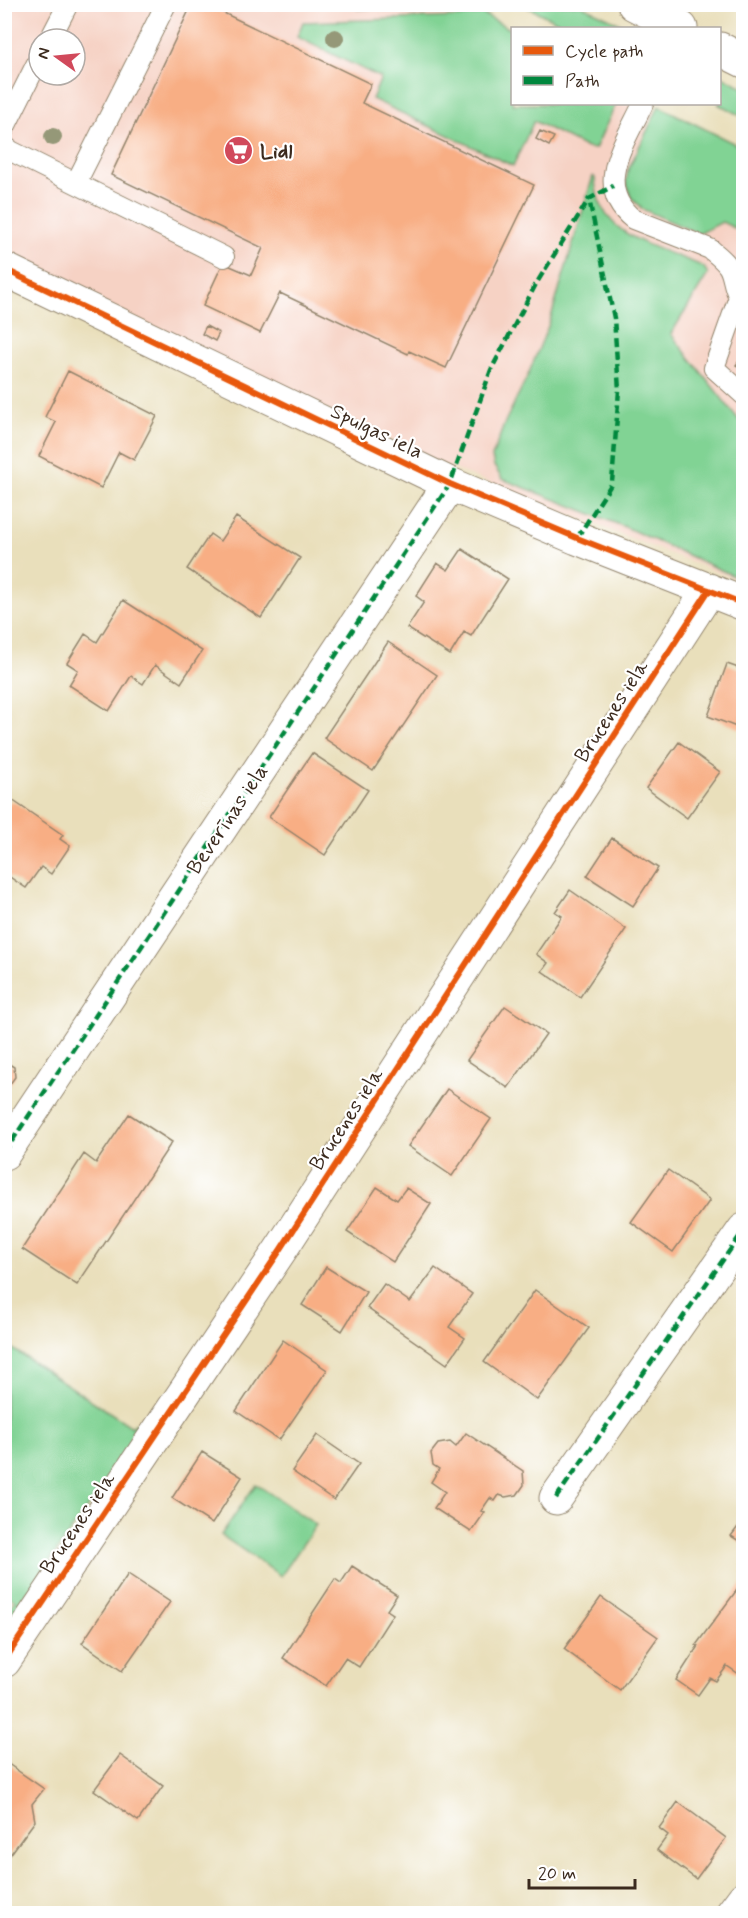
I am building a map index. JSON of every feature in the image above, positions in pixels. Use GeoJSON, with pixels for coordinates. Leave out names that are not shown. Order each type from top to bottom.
{"type":"FeatureCollection","features":[{"type":"Feature","properties":{"kind":"street"},"geometry":{"type":"LineString","coordinates":[[634,4],[679,27]]}},
{"type":"Feature","properties":{"kind":"street"},"geometry":{"type":"LineString","coordinates":[[721,50],[744,61]]}},
{"type":"Feature","properties":{"kind":"street","name":"Spulgas iela"},"geometry":{"type":"LineString","coordinates":[[4,269],[450,484],[744,604]]}},
{"type":"Feature","properties":{"kind":"street","name":"Beverīnas iela"},"geometry":{"type":"LineString","coordinates":[[4,1153],[450,484]]}},
{"type":"Feature","properties":{"kind":"street","name":"Brucenes iela"},"geometry":{"type":"LineString","coordinates":[[4,1661],[281,1249],[709,590]]}},
{"type":"Feature","properties":{"kind":"street"},"geometry":{"type":"LineString","coordinates":[[556,1498],[744,1230]]}},
{"type":"Feature","properties":{"kind":"street"},"geometry":{"type":"LineString","coordinates":[[732,1914],[744,1898]]}},
{"type":"Feature","properties":{"kind":"lane"},"geometry":{"type":"LineString","coordinates":[[56,27],[68,4]]}},
{"type":"Feature","properties":{"kind":"lane"},"geometry":{"type":"LineString","coordinates":[[76,183],[166,4]]}},
{"type":"Feature","properties":{"kind":"lane"},"geometry":{"type":"LineString","coordinates":[[4,129],[27,83]]}},
{"type":"Feature","properties":{"kind":"lane"},"geometry":{"type":"LineString","coordinates":[[643,105],[613,170],[615,196],[626,213],[633,219],[710,249],[729,267],[741,299],[714,368],[744,395]]}},
{"type":"Feature","properties":{"kind":"lane"},"geometry":{"type":"LineString","coordinates":[[4,146],[224,257]]}},
{"type":"Feature","properties":{"kind":"shaded area"},"geometry":{"type":"Polygon","coordinates":[[[4,5],[447,5],[511,38],[511,105],[641,105],[743,153],[743,582],[436,462],[5,257],[4,5]]]}},
{"type":"Feature","properties":{"kind":"green space"},"geometry":{"type":"Polygon","coordinates":[[[356,4],[441,5],[357,9],[356,4]]]}},
{"type":"Feature","properties":{"kind":"green space"},"geometry":{"type":"Polygon","coordinates":[[[523,5],[581,5],[627,27],[568,27],[523,5]]]}},
{"type":"Feature","properties":{"kind":"green space"},"geometry":{"type":"Polygon","coordinates":[[[483,14],[511,29],[511,105],[616,105],[595,149],[587,148],[534,121],[513,166],[372,99],[381,78],[297,37],[303,22],[458,17],[483,14]]]}},
{"type":"Feature","properties":{"kind":"green space"},"geometry":{"type":"Polygon","coordinates":[[[721,76],[743,87],[743,117],[720,105],[721,76]]]}},
{"type":"Feature","properties":{"kind":"green space"},"geometry":{"type":"Polygon","coordinates":[[[659,106],[743,148],[743,232],[722,222],[699,234],[642,209],[631,197],[626,182],[628,170],[659,106]]]}},
{"type":"Feature","properties":{"kind":"green space"},"geometry":{"type":"Polygon","coordinates":[[[593,176],[598,198],[607,215],[619,227],[650,246],[704,267],[708,274],[671,334],[743,425],[743,580],[625,527],[502,479],[494,466],[492,457],[505,422],[549,324],[593,176]]]}},
{"type":"Feature","properties":{"kind":"green space"},"geometry":{"type":"Polygon","coordinates":[[[5,1344],[132,1427],[134,1424],[146,1424],[5,1625],[5,1615],[15,1600],[4,1593],[5,1344]]]}},
{"type":"Feature","properties":{"kind":"green space"},"geometry":{"type":"Polygon","coordinates":[[[256,1484],[316,1525],[281,1576],[221,1535],[256,1484]]]}},
{"type":"Feature","properties":{"kind":"building"},"geometry":{"type":"Polygon","coordinates":[[[192,4],[205,4],[371,84],[362,103],[534,185],[446,368],[409,351],[408,354],[280,293],[260,333],[203,306],[223,263],[251,275],[263,248],[111,175],[192,4]]]}},
{"type":"Feature","properties":{"kind":"building"},"geometry":{"type":"Polygon","coordinates":[[[540,131],[554,137],[549,146],[536,139],[540,131]]]}},
{"type":"Feature","properties":{"kind":"building"},"geometry":{"type":"Polygon","coordinates":[[[206,326],[219,333],[215,341],[202,334],[206,326]]]}},
{"type":"Feature","properties":{"kind":"building"},"geometry":{"type":"Polygon","coordinates":[[[744,354],[744,370],[736,365],[744,354]]]}},
{"type":"Feature","properties":{"kind":"building"},"geometry":{"type":"Polygon","coordinates":[[[68,371],[157,416],[134,460],[119,452],[101,488],[39,456],[56,422],[45,417],[68,371]]]}},
{"type":"Feature","properties":{"kind":"building"},"geometry":{"type":"Polygon","coordinates":[[[236,517],[300,558],[261,618],[187,569],[210,534],[220,541],[236,517]]]}},
{"type":"Feature","properties":{"kind":"building"},"geometry":{"type":"Polygon","coordinates":[[[462,549],[508,579],[471,636],[464,632],[450,655],[407,628],[424,602],[416,596],[437,563],[448,570],[462,549]]]}},
{"type":"Feature","properties":{"kind":"building"},"geometry":{"type":"Polygon","coordinates":[[[123,600],[202,651],[181,683],[155,665],[143,684],[131,676],[109,711],[69,685],[78,670],[67,663],[85,634],[97,642],[123,600]]]}},
{"type":"Feature","properties":{"kind":"building"},"geometry":{"type":"Polygon","coordinates":[[[388,642],[437,675],[373,771],[324,738],[388,642]]]}},
{"type":"Feature","properties":{"kind":"building"},"geometry":{"type":"Polygon","coordinates":[[[727,664],[744,670],[744,730],[708,716],[727,664]]]}},
{"type":"Feature","properties":{"kind":"building"},"geometry":{"type":"Polygon","coordinates":[[[679,742],[720,772],[687,818],[646,788],[679,742]]]}},
{"type":"Feature","properties":{"kind":"building"},"geometry":{"type":"Polygon","coordinates":[[[312,753],[368,790],[325,855],[269,817],[312,753]]]}},
{"type":"Feature","properties":{"kind":"building"},"geometry":{"type":"Polygon","coordinates":[[[12,800],[63,835],[60,839],[70,846],[51,874],[41,867],[26,888],[4,873],[4,803],[8,805],[12,800]]]}},
{"type":"Feature","properties":{"kind":"building"},"geometry":{"type":"Polygon","coordinates":[[[612,838],[658,868],[633,906],[587,876],[612,838]]]}},
{"type":"Feature","properties":{"kind":"building"},"geometry":{"type":"Polygon","coordinates":[[[570,890],[626,929],[580,997],[542,971],[548,963],[536,954],[562,916],[555,912],[570,890]]]}},
{"type":"Feature","properties":{"kind":"building"},"geometry":{"type":"Polygon","coordinates":[[[505,1006],[546,1034],[508,1088],[467,1060],[505,1006]]]}},
{"type":"Feature","properties":{"kind":"building"},"geometry":{"type":"Polygon","coordinates":[[[4,1061],[14,1067],[15,1077],[4,1092],[4,1061]]]}},
{"type":"Feature","properties":{"kind":"building"},"geometry":{"type":"Polygon","coordinates":[[[447,1089],[491,1119],[452,1176],[408,1146],[447,1089]]]}},
{"type":"Feature","properties":{"kind":"building"},"geometry":{"type":"Polygon","coordinates":[[[129,1114],[172,1142],[77,1285],[22,1249],[84,1154],[96,1163],[129,1114]]]}},
{"type":"Feature","properties":{"kind":"building"},"geometry":{"type":"Polygon","coordinates":[[[668,1170],[710,1200],[673,1252],[631,1222],[668,1170]]]}},
{"type":"Feature","properties":{"kind":"building"},"geometry":{"type":"Polygon","coordinates":[[[377,1187],[397,1200],[406,1188],[431,1204],[393,1262],[347,1232],[377,1187]]]}},
{"type":"Feature","properties":{"kind":"building"},"geometry":{"type":"Polygon","coordinates":[[[326,1267],[366,1292],[342,1331],[302,1305],[326,1267]]]}},
{"type":"Feature","properties":{"kind":"building"},"geometry":{"type":"Polygon","coordinates":[[[435,1268],[472,1294],[449,1327],[465,1338],[447,1364],[367,1308],[384,1284],[410,1302],[435,1268]]]}},
{"type":"Feature","properties":{"kind":"building"},"geometry":{"type":"Polygon","coordinates":[[[535,1290],[589,1328],[537,1400],[484,1362],[535,1290]]]}},
{"type":"Feature","properties":{"kind":"building"},"geometry":{"type":"Polygon","coordinates":[[[283,1340],[327,1370],[279,1440],[236,1411],[283,1340]]]}},
{"type":"Feature","properties":{"kind":"building"},"geometry":{"type":"Polygon","coordinates":[[[466,1433],[523,1471],[524,1485],[517,1495],[505,1497],[499,1495],[495,1501],[490,1498],[481,1511],[485,1512],[471,1532],[434,1508],[445,1492],[431,1482],[439,1469],[433,1465],[431,1453],[438,1444],[450,1442],[456,1447],[466,1433]]]}},
{"type":"Feature","properties":{"kind":"building"},"geometry":{"type":"Polygon","coordinates":[[[317,1435],[359,1464],[334,1500],[292,1471],[317,1435]]]}},
{"type":"Feature","properties":{"kind":"building"},"geometry":{"type":"Polygon","coordinates":[[[202,1452],[242,1477],[212,1524],[172,1498],[202,1452]]]}},
{"type":"Feature","properties":{"kind":"building"},"geometry":{"type":"Polygon","coordinates":[[[744,1519],[744,1544],[731,1536],[744,1519]]]}},
{"type":"Feature","properties":{"kind":"building"},"geometry":{"type":"Polygon","coordinates":[[[352,1566],[397,1595],[387,1610],[393,1614],[359,1667],[345,1658],[326,1686],[283,1658],[335,1579],[341,1583],[352,1566]]]}},
{"type":"Feature","properties":{"kind":"building"},"geometry":{"type":"Polygon","coordinates":[[[128,1574],[170,1602],[122,1671],[82,1643],[128,1574]]]}},
{"type":"Feature","properties":{"kind":"building"},"geometry":{"type":"Polygon","coordinates":[[[742,1583],[744,1674],[742,1676],[727,1666],[716,1681],[710,1678],[698,1695],[676,1680],[698,1646],[696,1645],[742,1583]]]}},
{"type":"Feature","properties":{"kind":"building"},"geometry":{"type":"Polygon","coordinates":[[[601,1597],[658,1637],[620,1690],[564,1649],[601,1597]]]}},
{"type":"Feature","properties":{"kind":"building"},"geometry":{"type":"Polygon","coordinates":[[[120,1755],[163,1786],[138,1821],[94,1790],[120,1755]]]}},
{"type":"Feature","properties":{"kind":"building"},"geometry":{"type":"Polygon","coordinates":[[[4,1761],[44,1789],[32,1804],[35,1821],[10,1855],[4,1852],[4,1761]]]}},
{"type":"Feature","properties":{"kind":"building"},"geometry":{"type":"Polygon","coordinates":[[[678,1802],[726,1838],[696,1879],[657,1850],[668,1835],[659,1828],[678,1802]]]}},
{"type":"Feature","properties":{"kind":"marked path"},"geometry":{"type":"LineString","coordinates":[[4,1153],[450,484],[491,370],[536,284],[589,199],[613,186]]}},
{"type":"Feature","properties":{"kind":"marked path"},"geometry":{"type":"LineString","coordinates":[[577,538],[612,483],[619,390],[614,318],[589,199]]}},
{"type":"Feature","properties":{"kind":"marked path"},"geometry":{"type":"LineString","coordinates":[[556,1498],[744,1230]]}},
{"type":"Feature","properties":{"kind":"marked path"},"geometry":{"type":"LineString","coordinates":[[732,1914],[744,1898]]}},
{"type":"Feature","properties":{"kind":"cycle path"},"geometry":{"type":"LineString","coordinates":[[4,269],[450,484],[577,538],[744,604]]}},
{"type":"Feature","properties":{"kind":"cycle path"},"geometry":{"type":"LineString","coordinates":[[4,1661],[281,1249],[709,590]]}},
{"type":"Feature","properties":{"kind":"place","name":"Lidl"},"geometry":{"type":"Point","coordinates":[239,151]}}]}
